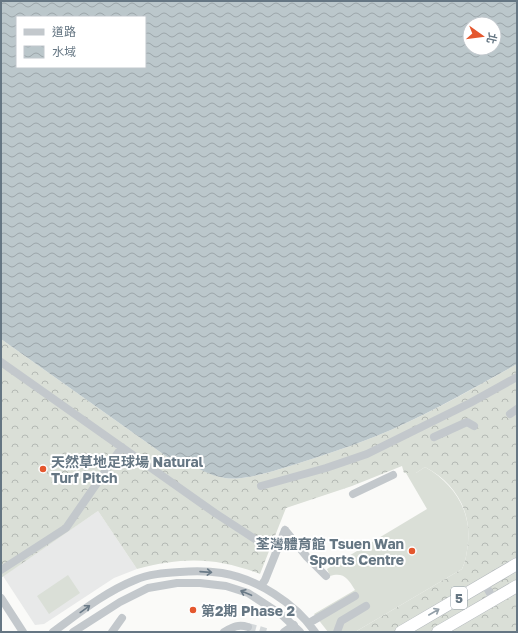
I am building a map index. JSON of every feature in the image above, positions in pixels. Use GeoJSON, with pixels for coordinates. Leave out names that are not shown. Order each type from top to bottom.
{"type":"FeatureCollection","features":[{"type":"Feature","properties":{"kind":"highway","name":"5"},"geometry":{"type":"LineString","coordinates":[[401,632],[517,564]]}},
{"type":"Feature","properties":{"kind":"highway","name":"5"},"geometry":{"type":"LineString","coordinates":[[438,632],[517,586]]}},
{"type":"Feature","properties":{"kind":"street"},"geometry":{"type":"LineString","coordinates":[[1,362],[214,513],[264,545]]}},
{"type":"Feature","properties":{"kind":"street"},"geometry":{"type":"LineString","coordinates":[[262,486],[326,468],[367,454],[470,403],[517,377]]}},
{"type":"Feature","properties":{"kind":"street"},"geometry":{"type":"LineString","coordinates":[[434,437],[468,422],[474,426]]}},
{"type":"Feature","properties":{"kind":"street"},"geometry":{"type":"LineString","coordinates":[[1,570],[63,526],[122,447]]}},
{"type":"Feature","properties":{"kind":"street"},"geometry":{"type":"LineString","coordinates":[[353,494],[393,475]]}},
{"type":"Feature","properties":{"kind":"street"},"geometry":{"type":"LineString","coordinates":[[261,586],[265,580],[285,530],[307,558],[326,576]]}},
{"type":"Feature","properties":{"kind":"street"},"geometry":{"type":"LineString","coordinates":[[53,632],[113,590],[136,579],[166,573],[196,571],[222,573],[261,586],[292,608],[309,624],[315,632]]}},
{"type":"Feature","properties":{"kind":"street"},"geometry":{"type":"LineString","coordinates":[[73,632],[135,594],[148,588],[177,583],[220,585],[248,593],[266,604],[294,625],[300,632]]}},
{"type":"Feature","properties":{"kind":"street"},"geometry":{"type":"LineString","coordinates":[[484,583],[494,600]]}},
{"type":"Feature","properties":{"kind":"street"},"geometry":{"type":"LineString","coordinates":[[309,624],[355,596]]}},
{"type":"Feature","properties":{"kind":"street"},"geometry":{"type":"LineString","coordinates":[[1,598],[23,632]]}},
{"type":"Feature","properties":{"kind":"street"},"geometry":{"type":"LineString","coordinates":[[337,632],[341,621],[366,606]]}},
{"type":"Feature","properties":{"kind":"street"},"geometry":{"type":"LineString","coordinates":[[112,632],[122,618]]}},
{"type":"Feature","properties":{"kind":"street"},"geometry":{"type":"LineString","coordinates":[[224,632],[236,626],[242,625],[248,627]]}},
{"type":"Feature","properties":{"kind":"street"},"geometry":{"type":"LineString","coordinates":[[284,632],[294,625]]}},
{"type":"Feature","properties":{"kind":"shaded area"},"geometry":{"type":"Polygon","coordinates":[[[98,511],[137,569],[114,578],[44,624],[35,625],[3,576],[98,511]]]}},
{"type":"Feature","properties":{"kind":"green space"},"geometry":{"type":"Polygon","coordinates":[[[1,339],[170,459],[178,457],[213,475],[232,479],[249,477],[275,470],[374,437],[429,412],[517,364],[517,632],[355,632],[462,569],[468,542],[467,518],[452,489],[444,480],[425,467],[416,473],[404,473],[402,466],[352,486],[286,508],[260,574],[228,564],[199,561],[169,562],[137,569],[98,511],[1,578],[1,339]]]}},
{"type":"Feature","properties":{"kind":"green space","name":"荃灣體育館 Tsuen Wan Sports Centre"},"geometry":{"type":"Polygon","coordinates":[[[425,467],[435,473],[452,489],[463,508],[468,530],[468,542],[462,569],[355,632],[328,632],[314,614],[355,590],[345,577],[339,575],[330,576],[327,569],[427,509],[406,473],[416,473],[425,467]]]}},
{"type":"Feature","properties":{"kind":"green space"},"geometry":{"type":"Polygon","coordinates":[[[68,575],[80,593],[49,614],[37,596],[68,575]]]}},
{"type":"Feature","properties":{"kind":"water"},"geometry":{"type":"Polygon","coordinates":[[[1,1],[517,1],[517,364],[428,412],[374,437],[258,475],[232,479],[219,477],[207,473],[178,457],[170,459],[1,339],[1,1]]]}},
{"type":"Feature","properties":{"kind":"tunnel"},"geometry":{"type":"LineString","coordinates":[[248,627],[266,632]]}},
{"type":"Feature","properties":{"kind":"place","name":"天然草地足球場 Natural Turf Pitch"},"geometry":{"type":"Point","coordinates":[43,469]}},
{"type":"Feature","properties":{"kind":"place","name":"荃灣體育館 Tsuen Wan Sports Centre"},"geometry":{"type":"Point","coordinates":[412,551]}},
{"type":"Feature","properties":{"kind":"place","name":"第2期 Phase 2"},"geometry":{"type":"Point","coordinates":[193,610]}}]}
